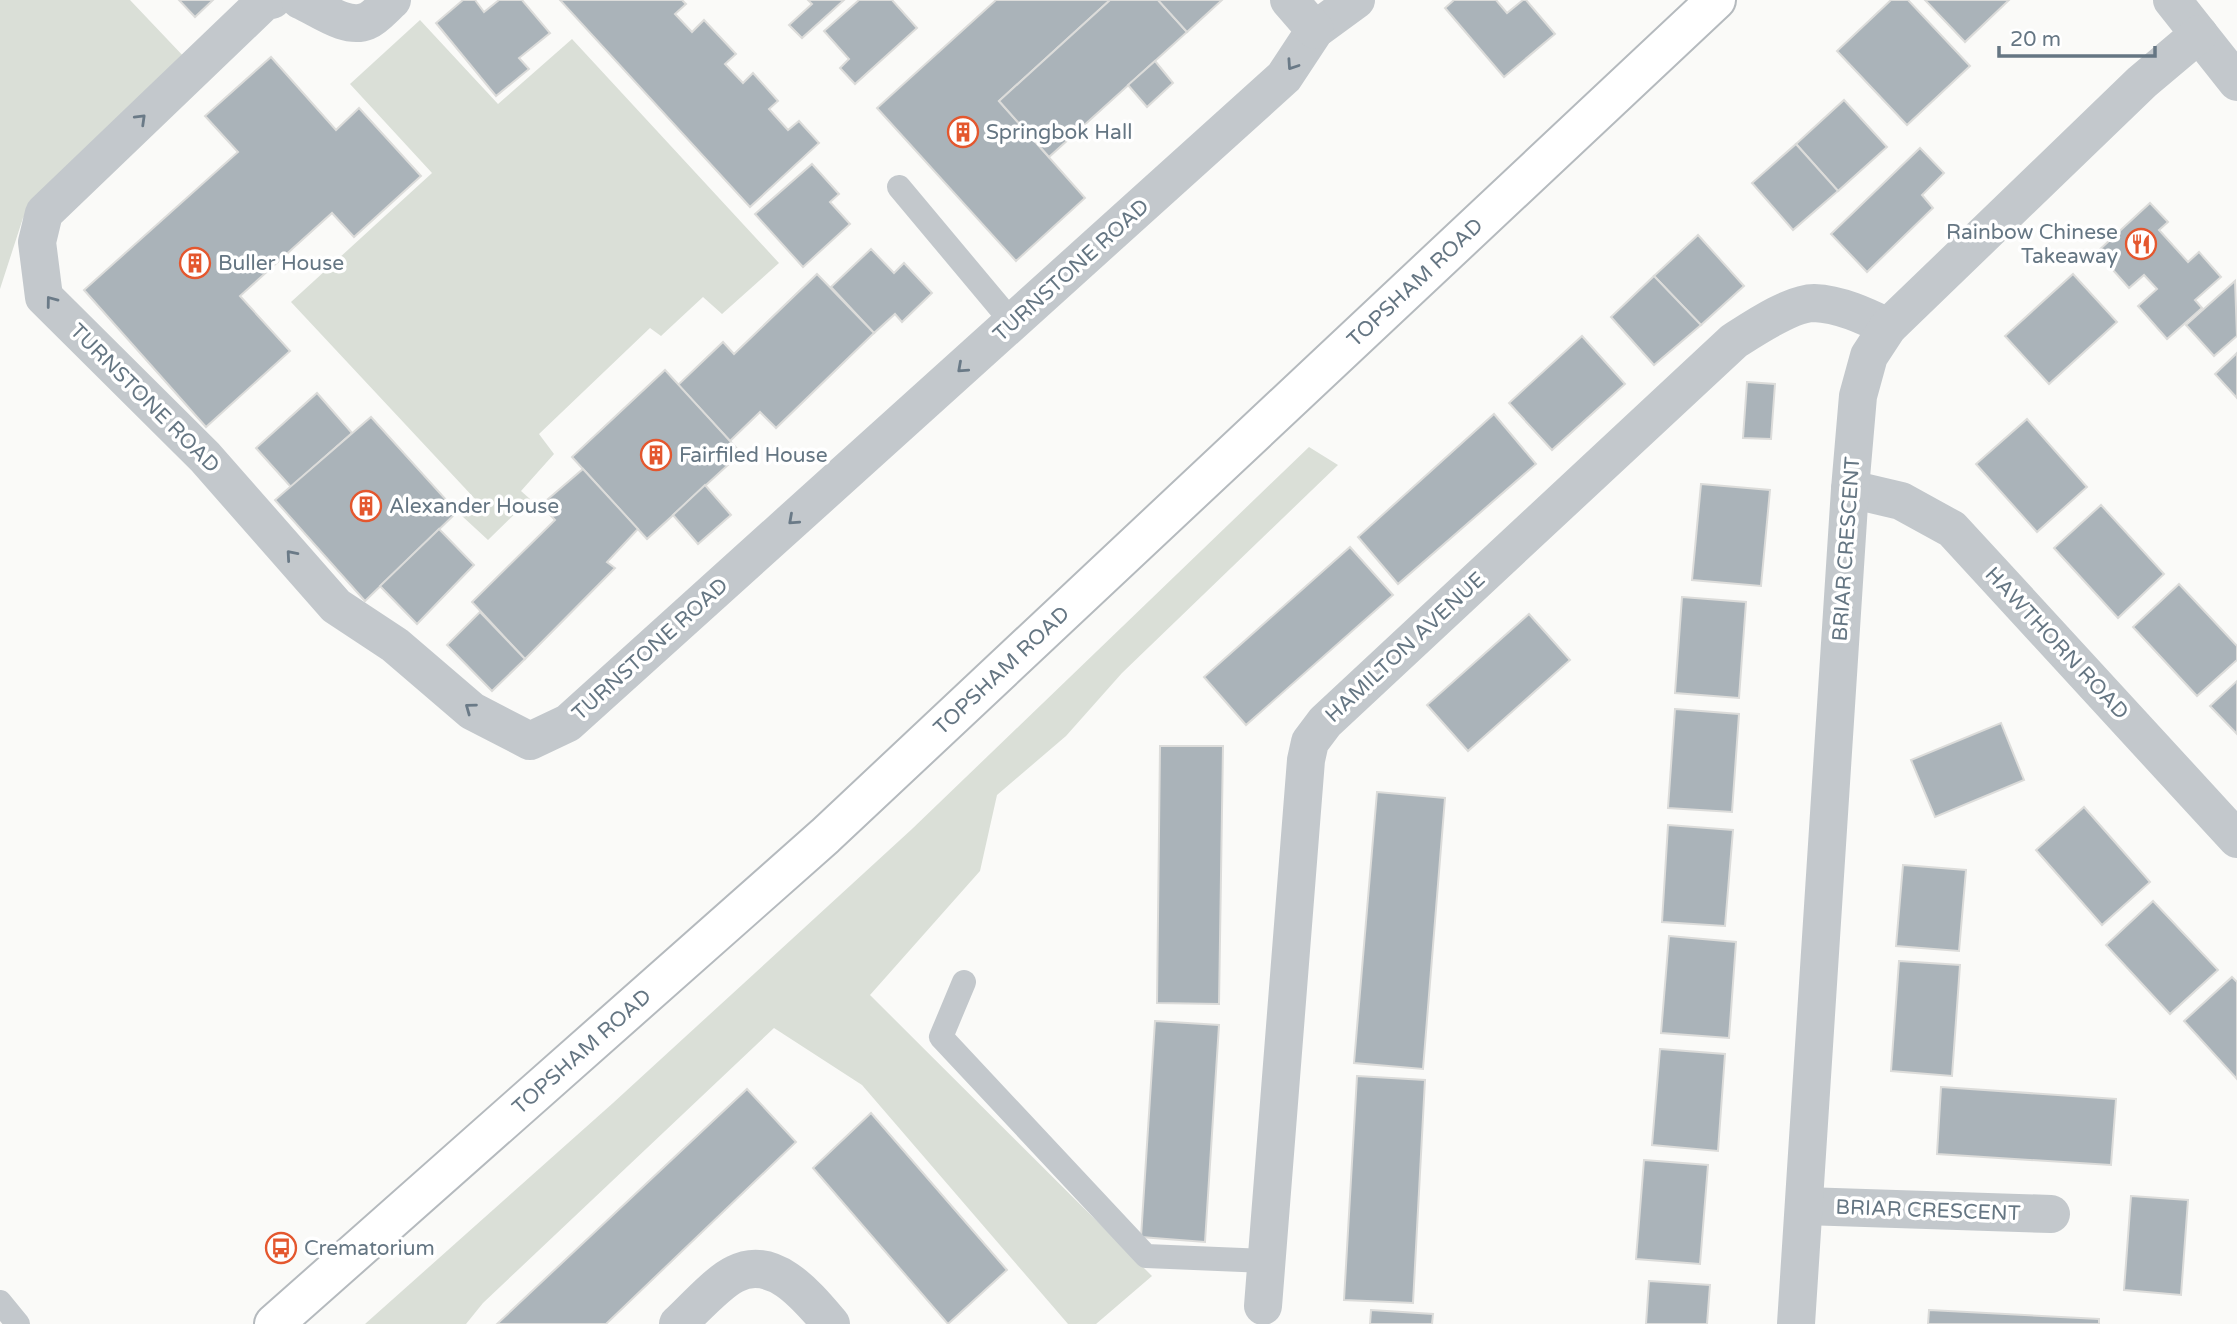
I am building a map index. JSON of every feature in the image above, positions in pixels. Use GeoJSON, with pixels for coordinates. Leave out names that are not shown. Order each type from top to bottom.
{"type":"FeatureCollection","features":[{"type":"Feature","properties":{"kind":"main road","name":"TOPSHAM ROAD"},"geometry":{"type":"LineString","coordinates":[[274,1324],[825,836],[1716,0]]}},
{"type":"Feature","properties":{"kind":"street","name":"TURNSTONE ROAD"},"geometry":{"type":"LineString","coordinates":[[272,0],[265,1],[44,213],[37,242],[44,297],[205,457],[336,606],[395,645],[472,711],[530,741],[568,723],[1283,77],[1315,30],[1356,0]]}},
{"type":"Feature","properties":{"kind":"street"},"geometry":{"type":"LineString","coordinates":[[300,0],[322,9],[343,23],[367,21],[392,0]]}},
{"type":"Feature","properties":{"kind":"street"},"geometry":{"type":"LineString","coordinates":[[1289,0],[1315,30]]}},
{"type":"Feature","properties":{"kind":"street"},"geometry":{"type":"LineString","coordinates":[[2172,0],[2237,82]]}},
{"type":"Feature","properties":{"kind":"street","name":"BRIAR CRESCENT"},"geometry":{"type":"LineString","coordinates":[[1796,1324],[1850,489],[1858,396],[1869,356],[1888,327],[2142,82],[2199,34]]}},
{"type":"Feature","properties":{"kind":"street","name":"HAMILTON AVENUE"},"geometry":{"type":"LineString","coordinates":[[1263,1315],[1306,760],[1310,742],[1325,722],[1734,341],[1776,315],[1812,303],[1855,311],[1888,327]]}},
{"type":"Feature","properties":{"kind":"street","name":"HAWTHORN ROAD"},"geometry":{"type":"LineString","coordinates":[[1850,489],[1901,501],[1952,529],[2237,839]]}},
{"type":"Feature","properties":{"kind":"street","name":"BRIAR CRESCENT"},"geometry":{"type":"LineString","coordinates":[[1804,1206],[2051,1214]]}},
{"type":"Feature","properties":{"kind":"street"},"geometry":{"type":"LineString","coordinates":[[678,1324],[733,1275],[752,1267],[786,1278],[831,1324]]}},
{"type":"Feature","properties":{"kind":"lane"},"geometry":{"type":"LineString","coordinates":[[899,187],[1013,323]]}},
{"type":"Feature","properties":{"kind":"lane"},"geometry":{"type":"LineString","coordinates":[[964,982],[941,1037],[1146,1256],[1266,1261]]}},
{"type":"Feature","properties":{"kind":"lane"},"geometry":{"type":"LineString","coordinates":[[0,1302],[18,1324]]}},
{"type":"Feature","properties":{"kind":"shaded area"},"geometry":{"type":"Polygon","coordinates":[[[0,0],[130,0],[186,59],[23,218],[0,289],[0,0]]]}},
{"type":"Feature","properties":{"kind":"shaded area"},"geometry":{"type":"Polygon","coordinates":[[[420,20],[498,104],[572,39],[779,263],[722,314],[703,297],[661,336],[650,328],[539,434],[554,454],[521,491],[530,499],[488,540],[462,516],[476,500],[291,302],[432,173],[350,84],[420,20]]]}},
{"type":"Feature","properties":{"kind":"shaded area"},"geometry":{"type":"Polygon","coordinates":[[[1309,447],[1338,465],[1122,673],[1066,736],[997,795],[980,871],[870,995],[1152,1276],[1096,1324],[1068,1324],[862,1085],[774,1028],[483,1303],[466,1324],[365,1324],[613,1103],[912,829],[1309,447]]]}},
{"type":"Feature","properties":{"kind":"building"},"geometry":{"type":"Polygon","coordinates":[[[179,0],[213,0],[195,17],[179,0]]]}},
{"type":"Feature","properties":{"kind":"building"},"geometry":{"type":"Polygon","coordinates":[[[463,0],[475,0],[484,12],[499,0],[522,0],[550,33],[519,58],[529,69],[496,96],[436,23],[463,0]]]}},
{"type":"Feature","properties":{"kind":"building"},"geometry":{"type":"Polygon","coordinates":[[[560,0],[682,0],[686,4],[675,14],[692,32],[704,20],[736,54],[725,64],[743,83],[753,73],[778,101],[769,109],[788,130],[799,121],[819,143],[750,207],[560,0]]]}},
{"type":"Feature","properties":{"kind":"building"},"geometry":{"type":"Polygon","coordinates":[[[808,0],[844,0],[802,38],[789,25],[812,4],[808,0]]]}},
{"type":"Feature","properties":{"kind":"building"},"geometry":{"type":"Polygon","coordinates":[[[859,0],[892,0],[917,28],[855,84],[840,68],[849,59],[824,31],[859,0]]]}},
{"type":"Feature","properties":{"kind":"building","name":"Springbok Hall"},"geometry":{"type":"Polygon","coordinates":[[[996,0],[1110,0],[999,101],[1085,198],[1016,261],[877,108],[996,0]]]}},
{"type":"Feature","properties":{"kind":"building"},"geometry":{"type":"Polygon","coordinates":[[[1110,0],[1158,0],[1187,32],[1049,157],[999,101],[1110,0]]]}},
{"type":"Feature","properties":{"kind":"building"},"geometry":{"type":"Polygon","coordinates":[[[1158,0],[1222,0],[1187,32],[1158,0]]]}},
{"type":"Feature","properties":{"kind":"building"},"geometry":{"type":"Polygon","coordinates":[[[1454,0],[1496,0],[1507,13],[1526,0],[1555,34],[1504,77],[1445,8],[1454,0]]]}},
{"type":"Feature","properties":{"kind":"building"},"geometry":{"type":"Polygon","coordinates":[[[1891,0],[1908,0],[1970,66],[1907,125],[1837,51],[1891,0]]]}},
{"type":"Feature","properties":{"kind":"building"},"geometry":{"type":"Polygon","coordinates":[[[1925,0],[2009,0],[1965,42],[1925,0]]]}},
{"type":"Feature","properties":{"kind":"building","name":"Buller House"},"geometry":{"type":"Polygon","coordinates":[[[271,57],[336,130],[359,108],[421,176],[354,237],[332,213],[240,296],[290,351],[206,427],[84,290],[238,152],[205,116],[271,57]]]}},
{"type":"Feature","properties":{"kind":"building"},"geometry":{"type":"Polygon","coordinates":[[[1155,61],[1173,83],[1147,107],[1128,85],[1155,61]]]}},
{"type":"Feature","properties":{"kind":"building"},"geometry":{"type":"Polygon","coordinates":[[[1844,100],[1887,147],[1838,191],[1796,144],[1844,100]]]}},
{"type":"Feature","properties":{"kind":"building"},"geometry":{"type":"Polygon","coordinates":[[[1796,144],[1838,191],[1793,230],[1752,183],[1796,144]]]}},
{"type":"Feature","properties":{"kind":"building"},"geometry":{"type":"Polygon","coordinates":[[[1920,148],[1944,173],[1922,195],[1933,208],[1867,272],[1831,234],[1920,148]]]}},
{"type":"Feature","properties":{"kind":"building"},"geometry":{"type":"Polygon","coordinates":[[[812,164],[839,194],[830,202],[850,224],[803,267],[755,214],[812,164]]]}},
{"type":"Feature","properties":{"kind":"building"},"geometry":{"type":"Polygon","coordinates":[[[2150,203],[2168,222],[2159,230],[2188,262],[2199,252],[2221,277],[2195,300],[2202,308],[2167,339],[2138,306],[2157,289],[2144,275],[2129,288],[2097,252],[2150,203]]]}},
{"type":"Feature","properties":{"kind":"building"},"geometry":{"type":"Polygon","coordinates":[[[1698,235],[1744,286],[1701,325],[1654,276],[1698,235]]]}},
{"type":"Feature","properties":{"kind":"building"},"geometry":{"type":"Polygon","coordinates":[[[871,249],[894,273],[904,263],[932,293],[902,322],[895,314],[874,333],[831,287],[871,249]]]}},
{"type":"Feature","properties":{"kind":"building"},"geometry":{"type":"Polygon","coordinates":[[[817,274],[874,333],[776,428],[760,412],[730,441],[678,385],[723,342],[734,354],[817,274]]]}},
{"type":"Feature","properties":{"kind":"building"},"geometry":{"type":"Polygon","coordinates":[[[2073,274],[2117,322],[2049,384],[2005,336],[2073,274]]]}},
{"type":"Feature","properties":{"kind":"building"},"geometry":{"type":"Polygon","coordinates":[[[1654,276],[1701,325],[1654,365],[1611,317],[1654,276]]]}},
{"type":"Feature","properties":{"kind":"building"},"geometry":{"type":"Polygon","coordinates":[[[2235,281],[2237,336],[2214,356],[2186,325],[2235,281]]]}},
{"type":"Feature","properties":{"kind":"building"},"geometry":{"type":"Polygon","coordinates":[[[1582,336],[1625,384],[1552,450],[1509,403],[1582,336]]]}},
{"type":"Feature","properties":{"kind":"building"},"geometry":{"type":"Polygon","coordinates":[[[2237,353],[2237,398],[2215,374],[2237,353]]]}},
{"type":"Feature","properties":{"kind":"building","name":"Fairfiled House"},"geometry":{"type":"Polygon","coordinates":[[[665,370],[741,453],[647,539],[572,457],[665,370]]]}},
{"type":"Feature","properties":{"kind":"building"},"geometry":{"type":"Polygon","coordinates":[[[1747,382],[1775,384],[1771,439],[1743,438],[1747,382]]]}},
{"type":"Feature","properties":{"kind":"building"},"geometry":{"type":"Polygon","coordinates":[[[317,393],[352,433],[291,487],[256,448],[317,393]]]}},
{"type":"Feature","properties":{"kind":"building"},"geometry":{"type":"Polygon","coordinates":[[[1494,414],[1536,464],[1398,584],[1358,537],[1494,414]]]}},
{"type":"Feature","properties":{"kind":"building","name":"Alexander House"},"geometry":{"type":"Polygon","coordinates":[[[371,417],[457,512],[365,601],[275,500],[371,417]]]}},
{"type":"Feature","properties":{"kind":"building"},"geometry":{"type":"Polygon","coordinates":[[[2027,419],[2087,487],[2037,532],[1976,464],[2027,419]]]}},
{"type":"Feature","properties":{"kind":"building"},"geometry":{"type":"Polygon","coordinates":[[[583,469],[638,529],[607,562],[615,568],[525,659],[472,602],[555,520],[541,505],[583,469]]]}},
{"type":"Feature","properties":{"kind":"building"},"geometry":{"type":"Polygon","coordinates":[[[1701,484],[1770,490],[1761,586],[1692,580],[1701,484]]]}},
{"type":"Feature","properties":{"kind":"building"},"geometry":{"type":"Polygon","coordinates":[[[705,485],[731,515],[698,544],[673,515],[705,485]]]}},
{"type":"Feature","properties":{"kind":"building"},"geometry":{"type":"Polygon","coordinates":[[[2101,505],[2164,574],[2118,618],[2054,548],[2101,505]]]}},
{"type":"Feature","properties":{"kind":"building"},"geometry":{"type":"Polygon","coordinates":[[[439,529],[474,565],[417,624],[380,586],[439,529]]]}},
{"type":"Feature","properties":{"kind":"building"},"geometry":{"type":"Polygon","coordinates":[[[1350,547],[1393,595],[1246,725],[1204,677],[1350,547]]]}},
{"type":"Feature","properties":{"kind":"building"},"geometry":{"type":"Polygon","coordinates":[[[2179,584],[2237,646],[2237,660],[2197,696],[2133,627],[2179,584]]]}},
{"type":"Feature","properties":{"kind":"building"},"geometry":{"type":"Polygon","coordinates":[[[1682,597],[1746,602],[1739,698],[1675,693],[1682,597]]]}},
{"type":"Feature","properties":{"kind":"building"},"geometry":{"type":"Polygon","coordinates":[[[480,612],[525,659],[492,691],[447,645],[480,612]]]}},
{"type":"Feature","properties":{"kind":"building"},"geometry":{"type":"Polygon","coordinates":[[[1529,614],[1570,660],[1468,751],[1427,705],[1529,614]]]}},
{"type":"Feature","properties":{"kind":"building"},"geometry":{"type":"Polygon","coordinates":[[[2237,681],[2237,734],[2210,706],[2237,681]]]}},
{"type":"Feature","properties":{"kind":"building"},"geometry":{"type":"Polygon","coordinates":[[[1675,709],[1739,714],[1732,812],[1668,808],[1675,709]]]}},
{"type":"Feature","properties":{"kind":"building"},"geometry":{"type":"Polygon","coordinates":[[[2001,723],[2024,780],[1935,817],[1911,760],[2001,723]]]}},
{"type":"Feature","properties":{"kind":"building"},"geometry":{"type":"Polygon","coordinates":[[[1160,746],[1223,746],[1219,1004],[1157,1003],[1160,746]]]}},
{"type":"Feature","properties":{"kind":"building"},"geometry":{"type":"Polygon","coordinates":[[[1377,792],[1445,798],[1423,1069],[1354,1063],[1377,792]]]}},
{"type":"Feature","properties":{"kind":"building"},"geometry":{"type":"Polygon","coordinates":[[[2084,807],[2150,882],[2102,925],[2036,850],[2084,807]]]}},
{"type":"Feature","properties":{"kind":"building"},"geometry":{"type":"Polygon","coordinates":[[[1668,825],[1733,830],[1725,926],[1662,922],[1668,825]]]}},
{"type":"Feature","properties":{"kind":"building"},"geometry":{"type":"Polygon","coordinates":[[[1903,865],[1966,870],[1959,951],[1896,946],[1903,865]]]}},
{"type":"Feature","properties":{"kind":"building"},"geometry":{"type":"Polygon","coordinates":[[[2153,901],[2218,970],[2170,1014],[2106,945],[2153,901]]]}},
{"type":"Feature","properties":{"kind":"building"},"geometry":{"type":"Polygon","coordinates":[[[1669,936],[1736,942],[1729,1038],[1661,1033],[1669,936]]]}},
{"type":"Feature","properties":{"kind":"building"},"geometry":{"type":"Polygon","coordinates":[[[1899,961],[1960,965],[1952,1076],[1891,1071],[1899,961]]]}},
{"type":"Feature","properties":{"kind":"building"},"geometry":{"type":"Polygon","coordinates":[[[2232,977],[2237,982],[2237,1079],[2184,1021],[2232,977]]]}},
{"type":"Feature","properties":{"kind":"building"},"geometry":{"type":"Polygon","coordinates":[[[1155,1021],[1219,1025],[1205,1242],[1141,1237],[1155,1021]]]}},
{"type":"Feature","properties":{"kind":"building"},"geometry":{"type":"Polygon","coordinates":[[[1660,1049],[1725,1054],[1718,1151],[1652,1145],[1660,1049]]]}},
{"type":"Feature","properties":{"kind":"building"},"geometry":{"type":"Polygon","coordinates":[[[1357,1076],[1425,1080],[1413,1303],[1344,1300],[1357,1076]]]}},
{"type":"Feature","properties":{"kind":"building"},"geometry":{"type":"Polygon","coordinates":[[[1941,1087],[2116,1099],[2111,1165],[1937,1154],[1941,1087]]]}},
{"type":"Feature","properties":{"kind":"building"},"geometry":{"type":"Polygon","coordinates":[[[747,1089],[796,1142],[606,1324],[497,1324],[747,1089]]]}},
{"type":"Feature","properties":{"kind":"building"},"geometry":{"type":"Polygon","coordinates":[[[871,1113],[1007,1270],[948,1324],[813,1168],[871,1113]]]}},
{"type":"Feature","properties":{"kind":"building"},"geometry":{"type":"Polygon","coordinates":[[[1644,1160],[1708,1165],[1700,1264],[1636,1259],[1644,1160]]]}},
{"type":"Feature","properties":{"kind":"building"},"geometry":{"type":"Polygon","coordinates":[[[2131,1196],[2188,1200],[2181,1295],[2124,1290],[2131,1196]]]}},
{"type":"Feature","properties":{"kind":"building"},"geometry":{"type":"Polygon","coordinates":[[[1649,1281],[1710,1285],[1707,1324],[1646,1324],[1649,1281]]]}},
{"type":"Feature","properties":{"kind":"building"},"geometry":{"type":"Polygon","coordinates":[[[1371,1310],[1433,1314],[1432,1324],[1370,1324],[1371,1310]]]}},
{"type":"Feature","properties":{"kind":"building"},"geometry":{"type":"Polygon","coordinates":[[[1929,1310],[2099,1319],[2099,1324],[1928,1324],[1929,1310]]]}},
{"type":"Feature","properties":{"kind":"place","name":"Springbok Hall"},"geometry":{"type":"Point","coordinates":[963,132]}},
{"type":"Feature","properties":{"kind":"place","name":"Rainbow Chinese Takeaway"},"geometry":{"type":"Point","coordinates":[2141,244]}},
{"type":"Feature","properties":{"kind":"place","name":"Buller House"},"geometry":{"type":"Point","coordinates":[195,263]}},
{"type":"Feature","properties":{"kind":"place","name":"Fairfiled House"},"geometry":{"type":"Point","coordinates":[656,455]}},
{"type":"Feature","properties":{"kind":"place","name":"Alexander House"},"geometry":{"type":"Point","coordinates":[366,506]}},
{"type":"Feature","properties":{"kind":"place","name":"Crematorium"},"geometry":{"type":"Point","coordinates":[281,1248]}}]}
